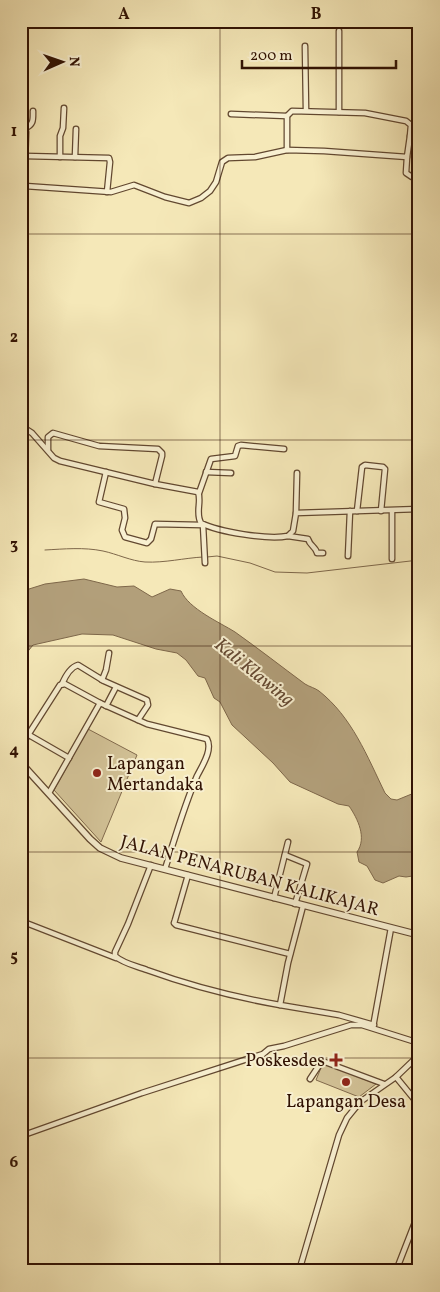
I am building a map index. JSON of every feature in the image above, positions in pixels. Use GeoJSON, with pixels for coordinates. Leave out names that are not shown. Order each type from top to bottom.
{"type":"FeatureCollection","features":[{"type":"Feature","properties":{"kind":"street"},"geometry":{"type":"LineString","coordinates":[[339,112],[340,31]]}},
{"type":"Feature","properties":{"kind":"street"},"geometry":{"type":"LineString","coordinates":[[305,46],[306,110]]}},
{"type":"Feature","properties":{"kind":"street"},"geometry":{"type":"LineString","coordinates":[[60,157],[60,135],[63,128],[64,108]]}},
{"type":"Feature","properties":{"kind":"street"},"geometry":{"type":"LineString","coordinates":[[287,150],[287,116],[292,111],[306,110],[365,114],[406,121],[411,125],[406,173],[412,177],[419,178]]}},
{"type":"Feature","properties":{"kind":"street"},"geometry":{"type":"LineString","coordinates":[[21,242],[25,186],[23,127],[31,125],[33,111]]}},
{"type":"Feature","properties":{"kind":"street"},"geometry":{"type":"LineString","coordinates":[[231,114],[287,116]]}},
{"type":"Feature","properties":{"kind":"street"},"geometry":{"type":"LineString","coordinates":[[75,157],[76,129]]}},
{"type":"Feature","properties":{"kind":"street"},"geometry":{"type":"LineString","coordinates":[[410,136],[419,136]]}},
{"type":"Feature","properties":{"kind":"street"},"geometry":{"type":"LineString","coordinates":[[25,186],[107,192],[134,185],[189,203],[201,198],[214,187],[225,159],[255,157],[287,150],[408,157]]}},
{"type":"Feature","properties":{"kind":"street"},"geometry":{"type":"LineString","coordinates":[[25,156],[110,158],[107,192]]}},
{"type":"Feature","properties":{"kind":"street"},"geometry":{"type":"LineString","coordinates":[[21,426],[32,433],[54,458],[60,461],[199,493]]}},
{"type":"Feature","properties":{"kind":"street"},"geometry":{"type":"LineString","coordinates":[[48,450],[48,437],[53,433],[99,446],[158,449],[162,456],[155,484]]}},
{"type":"Feature","properties":{"kind":"street"},"geometry":{"type":"LineString","coordinates":[[205,564],[203,525],[199,517],[199,493],[212,459],[235,456],[239,445],[260,445],[284,449]]}},
{"type":"Feature","properties":{"kind":"street"},"geometry":{"type":"LineString","coordinates":[[357,511],[362,467],[365,465],[383,467],[385,469],[381,511]]}},
{"type":"Feature","properties":{"kind":"street"},"geometry":{"type":"LineString","coordinates":[[106,472],[99,502],[124,509],[125,518],[122,530],[125,537],[146,543],[151,539],[155,524],[203,525],[249,535],[288,536],[308,540],[317,553],[323,553]]}},
{"type":"Feature","properties":{"kind":"street"},"geometry":{"type":"LineString","coordinates":[[206,472],[231,473]]}},
{"type":"Feature","properties":{"kind":"street"},"geometry":{"type":"LineString","coordinates":[[288,536],[294,531],[297,474]]}},
{"type":"Feature","properties":{"kind":"street"},"geometry":{"type":"LineString","coordinates":[[296,513],[419,509]]}},
{"type":"Feature","properties":{"kind":"street"},"geometry":{"type":"LineString","coordinates":[[348,556],[350,511]]}},
{"type":"Feature","properties":{"kind":"street"},"geometry":{"type":"LineString","coordinates":[[392,511],[392,559]]}},
{"type":"Feature","properties":{"kind":"street"},"geometry":{"type":"LineString","coordinates":[[102,680],[109,653]]}},
{"type":"Feature","properties":{"kind":"street"},"geometry":{"type":"LineString","coordinates":[[21,746],[65,677],[76,665],[116,687],[147,700],[148,705],[138,720]]}},
{"type":"Feature","properties":{"kind":"street"},"geometry":{"type":"LineString","coordinates":[[62,684],[67,684],[100,703],[138,720],[154,726],[204,738],[208,741],[207,755],[192,789],[165,869]]}},
{"type":"Feature","properties":{"kind":"street"},"geometry":{"type":"LineString","coordinates":[[106,706],[116,687]]}},
{"type":"Feature","properties":{"kind":"street"},"geometry":{"type":"LineString","coordinates":[[49,793],[100,703]]}},
{"type":"Feature","properties":{"kind":"street"},"geometry":{"type":"LineString","coordinates":[[29,735],[69,758]]}},
{"type":"Feature","properties":{"kind":"street","name":"JALAN PENARUBAN KALIKAJAR"},"geometry":{"type":"LineString","coordinates":[[21,763],[100,848],[121,858],[419,935]]}},
{"type":"Feature","properties":{"kind":"street"},"geometry":{"type":"LineString","coordinates":[[274,898],[288,842]]}},
{"type":"Feature","properties":{"kind":"street"},"geometry":{"type":"LineString","coordinates":[[285,855],[307,864],[294,904]]}},
{"type":"Feature","properties":{"kind":"street"},"geometry":{"type":"LineString","coordinates":[[117,958],[115,952],[151,866]]}},
{"type":"Feature","properties":{"kind":"street"},"geometry":{"type":"LineString","coordinates":[[188,875],[174,923],[176,925],[290,954]]}},
{"type":"Feature","properties":{"kind":"street"},"geometry":{"type":"LineString","coordinates":[[280,1005],[290,954],[303,906]]}},
{"type":"Feature","properties":{"kind":"street"},"geometry":{"type":"LineString","coordinates":[[21,921],[182,983],[217,993],[339,1015],[419,1044]]}},
{"type":"Feature","properties":{"kind":"street"},"geometry":{"type":"LineString","coordinates":[[373,1027],[391,928]]}},
{"type":"Feature","properties":{"kind":"street"},"geometry":{"type":"LineString","coordinates":[[21,1136],[142,1093],[262,1054],[269,1048],[284,1046],[351,1025],[373,1027]]}},
{"type":"Feature","properties":{"kind":"street"},"geometry":{"type":"LineString","coordinates":[[299,1271],[343,1124],[360,1102],[396,1077],[419,1055]]}},
{"type":"Feature","properties":{"kind":"street"},"geometry":{"type":"LineString","coordinates":[[310,1079],[323,1062],[384,1084]]}},
{"type":"Feature","properties":{"kind":"street"},"geometry":{"type":"LineString","coordinates":[[396,1077],[419,1105]]}},
{"type":"Feature","properties":{"kind":"street"},"geometry":{"type":"LineString","coordinates":[[396,1271],[419,1212]]}},
{"type":"Feature","properties":{"kind":"shaded area","name":"Lapangan Mertandaka"},"geometry":{"type":"Polygon","coordinates":[[[88,729],[137,755],[101,842],[54,790],[88,729]]]}},
{"type":"Feature","properties":{"kind":"shaded area","name":"Lapangan Desa"},"geometry":{"type":"Polygon","coordinates":[[[323,1063],[376,1084],[359,1097],[316,1080],[323,1063]]]}},
{"type":"Feature","properties":{"kind":"water","name":"Kali Klawing"},"geometry":{"type":"Polygon","coordinates":[[[84,579],[117,587],[134,586],[152,597],[170,589],[181,591],[185,598],[197,609],[235,632],[331,701],[358,738],[385,793],[391,799],[397,800],[419,791],[419,875],[399,876],[383,883],[375,880],[367,866],[359,862],[357,852],[361,841],[360,829],[349,806],[338,804],[290,782],[273,763],[232,725],[220,702],[214,698],[205,678],[198,676],[186,660],[177,653],[156,649],[113,635],[82,634],[33,645],[21,660],[21,599],[29,589],[45,584],[84,579]]]}},
{"type":"Feature","properties":{"kind":"waterway"},"geometry":{"type":"LineString","coordinates":[[45,550],[96,550],[145,562],[203,557]]}},
{"type":"Feature","properties":{"kind":"waterway"},"geometry":{"type":"LineString","coordinates":[[207,557],[217,556],[250,563],[275,572],[307,573],[419,560]]}},
{"type":"Feature","properties":{"kind":"place","name":"Lapangan Mertandaka"},"geometry":{"type":"Point","coordinates":[97,773]}},
{"type":"Feature","properties":{"kind":"place","name":"Poskesdes"},"geometry":{"type":"Point","coordinates":[336,1060]}},
{"type":"Feature","properties":{"kind":"place","name":"Lapangan Desa"},"geometry":{"type":"Point","coordinates":[346,1082]}}]}
